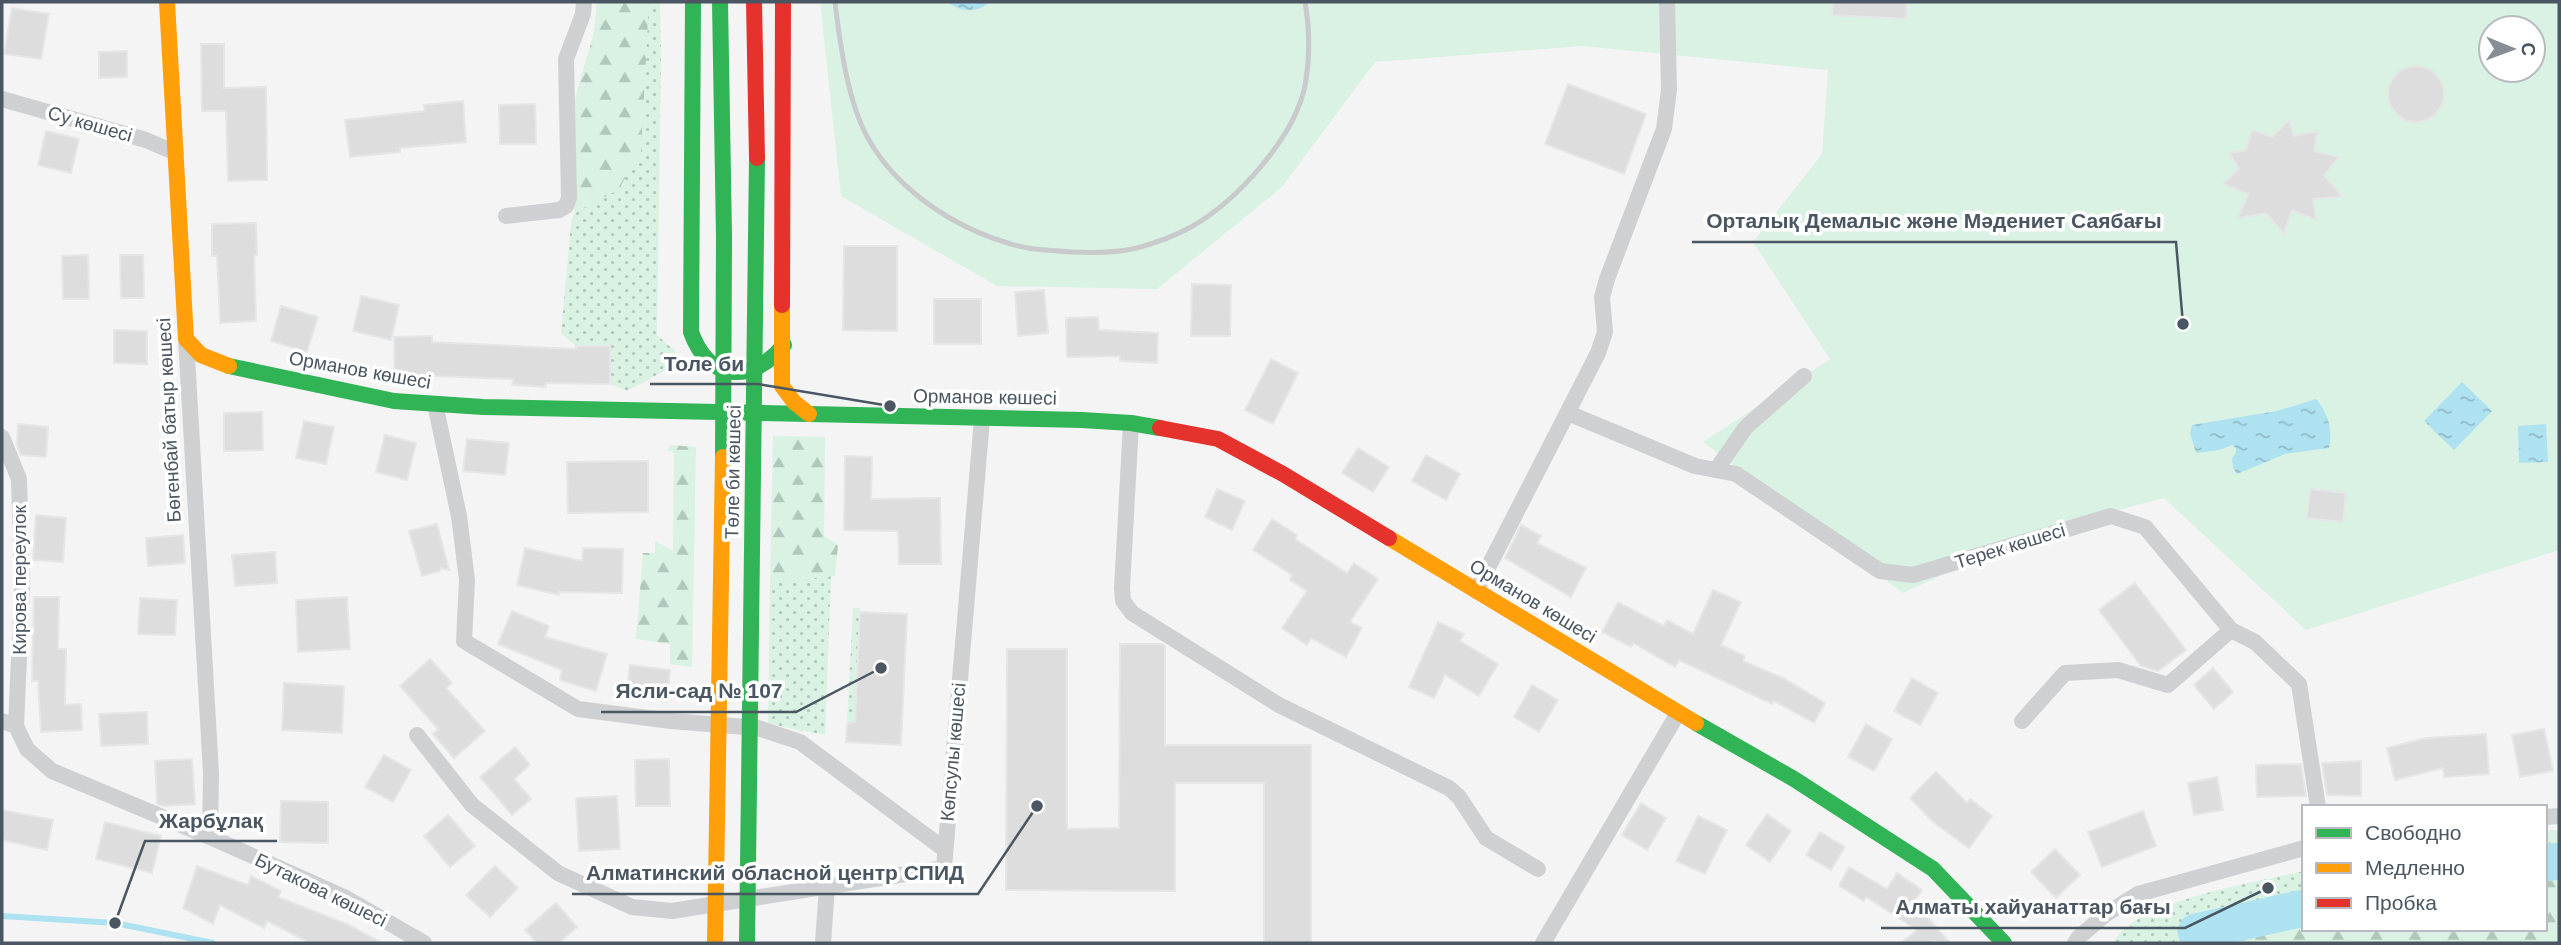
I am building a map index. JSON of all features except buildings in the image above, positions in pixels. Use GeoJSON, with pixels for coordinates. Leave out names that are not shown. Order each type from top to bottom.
{"type":"FeatureCollection","features":[{"type":"Feature","properties":{"kind":"main road","name":"Бөгенбай батыр көшесі"},"geometry":{"type":"LineString","coordinates":[[167,2],[186,339]]}},
{"type":"Feature","properties":{"kind":"main road"},"geometry":{"type":"LineString","coordinates":[[692,2],[691,332],[697,348],[708,362],[729,371],[748,371],[762,366],[776,356],[784,345]]}},
{"type":"Feature","properties":{"kind":"main road","name":"Төле би көшесі"},"geometry":{"type":"LineString","coordinates":[[715,943],[723,376],[724,110],[720,2]]}},
{"type":"Feature","properties":{"kind":"main road","name":"Төле би көшесі"},"geometry":{"type":"LineString","coordinates":[[747,943],[758,112],[754,2]]}},
{"type":"Feature","properties":{"kind":"main road"},"geometry":{"type":"LineString","coordinates":[[783,2],[782,386],[797,406],[809,414]]}},
{"type":"Feature","properties":{"kind":"main road","name":"Орманов көшесі"},"geometry":{"type":"LineString","coordinates":[[186,339],[201,355],[232,367],[394,401],[630,411],[1131,423],[1218,439],[1283,474],[1678,713],[1794,779],[1933,869],[2004,943]]}},
{"type":"Feature","properties":{"kind":"street"},"geometry":{"type":"LineString","coordinates":[[506,216],[559,210],[566,206],[569,198],[566,60],[583,13],[584,2]]}},
{"type":"Feature","properties":{"kind":"street"},"geometry":{"type":"LineString","coordinates":[[1476,591],[1568,414],[1598,353],[1605,332],[1602,297],[1607,279],[1664,129],[1669,90],[1667,2]]}},
{"type":"Feature","properties":{"kind":"street","name":"Су көшесі"},"geometry":{"type":"LineString","coordinates":[[2,99],[146,140],[176,153]]}},
{"type":"Feature","properties":{"kind":"street","name":"Бөгенбай батыр көшесі"},"geometry":{"type":"LineString","coordinates":[[186,339],[211,773],[211,836]]}},
{"type":"Feature","properties":{"kind":"street"},"geometry":{"type":"LineString","coordinates":[[1716,470],[1746,427],[1804,376]]}},
{"type":"Feature","properties":{"kind":"street"},"geometry":{"type":"LineString","coordinates":[[435,404],[459,516],[467,580],[464,641],[578,709],[671,721],[758,728],[800,742],[944,849]]}},
{"type":"Feature","properties":{"kind":"street","name":"Терек көшесі"},"geometry":{"type":"LineString","coordinates":[[1568,414],[1695,466],[1736,474],[1880,571],[1913,575],[2111,516],[2145,527],[2231,630],[2255,642],[2299,684],[2318,805]]}},
{"type":"Feature","properties":{"kind":"street","name":"Көпсулы көшесі"},"geometry":{"type":"LineString","coordinates":[[417,735],[472,805],[558,873],[632,907],[672,911],[944,868],[982,419]]}},
{"type":"Feature","properties":{"kind":"street"},"geometry":{"type":"LineString","coordinates":[[1131,423],[1122,589],[1123,601],[1132,613],[1279,705],[1449,788],[1459,797],[1486,838],[1538,869]]}},
{"type":"Feature","properties":{"kind":"street","name":"Кирова переулок"},"geometry":{"type":"LineString","coordinates":[[2,437],[19,479],[22,589],[9,723]]}},
{"type":"Feature","properties":{"kind":"street"},"geometry":{"type":"LineString","coordinates":[[2022,721],[2065,673],[2118,670],[2168,685],[2231,630]]}},
{"type":"Feature","properties":{"kind":"street"},"geometry":{"type":"LineString","coordinates":[[1543,943],[1678,713]]}},
{"type":"Feature","properties":{"kind":"street","name":"Бутакова көшесі"},"geometry":{"type":"LineString","coordinates":[[9,723],[27,749],[52,771],[211,836],[344,897],[424,943]]}},
{"type":"Feature","properties":{"kind":"street"},"geometry":{"type":"LineString","coordinates":[[2075,943],[2106,914],[2138,894],[2302,849]]}},
{"type":"Feature","properties":{"kind":"street"},"geometry":{"type":"LineString","coordinates":[[823,943],[827,887]]}},
{"type":"Feature","properties":{"kind":"green space"},"geometry":{"type":"Polygon","coordinates":[[[597,2],[660,2],[657,335],[675,351],[666,370],[627,391],[610,384],[610,347],[576,346],[561,333],[574,213],[575,99],[594,33],[597,2]]]}},
{"type":"Feature","properties":{"kind":"green space"},"geometry":{"type":"Polygon","coordinates":[[[597,2],[649,2],[641,151],[618,190],[574,213],[575,99],[594,33],[597,2]]]}},
{"type":"Feature","properties":{"kind":"green space"},"geometry":{"type":"Polygon","coordinates":[[[820,2],[2559,2],[2559,550],[2306,630],[2164,498],[2035,532],[1903,593],[1703,442],[1830,359],[1753,242],[1822,154],[1828,70],[1581,46],[1375,62],[1282,187],[1157,289],[997,286],[841,196],[820,2]]]}},
{"type":"Feature","properties":{"kind":"green space"},"geometry":{"type":"Polygon","coordinates":[[[773,436],[825,437],[824,536],[838,545],[835,576],[770,582],[773,436]]]}},
{"type":"Feature","properties":{"kind":"green space"},"geometry":{"type":"Polygon","coordinates":[[[671,445],[696,447],[692,667],[670,664],[670,644],[636,639],[643,553],[655,553],[655,541],[673,551],[674,453],[667,450],[671,445]]]}},
{"type":"Feature","properties":{"kind":"green space"},"geometry":{"type":"Polygon","coordinates":[[[831,576],[825,735],[768,724],[770,582],[831,576]]]}},
{"type":"Feature","properties":{"kind":"green space"},"geometry":{"type":"Polygon","coordinates":[[[853,608],[860,608],[855,722],[847,724],[853,608]]]}},
{"type":"Feature","properties":{"kind":"green space"},"geometry":{"type":"Polygon","coordinates":[[[2559,830],[2559,943],[2114,943],[2125,929],[2144,916],[2170,905],[2229,887],[2302,871],[2302,931],[2547,931],[2547,831],[2559,830]]]}},
{"type":"Feature","properties":{"kind":"green space"},"geometry":{"type":"Polygon","coordinates":[[[2559,834],[2559,943],[2239,943],[2302,915],[2302,931],[2547,931],[2547,836],[2559,834]]]}},
{"type":"Feature","properties":{"kind":"water"},"geometry":{"type":"Polygon","coordinates":[[[948,2],[990,2],[969,10],[948,2]]]}},
{"type":"Feature","properties":{"kind":"water"},"geometry":{"type":"Polygon","coordinates":[[[2462,382],[2492,411],[2454,450],[2424,421],[2462,382]]]}},
{"type":"Feature","properties":{"kind":"water"},"geometry":{"type":"Polygon","coordinates":[[[2316,399],[2328,422],[2329,448],[2285,454],[2237,474],[2232,458],[2236,448],[2232,445],[2220,450],[2196,453],[2190,433],[2192,425],[2277,411],[2316,399]]]}},
{"type":"Feature","properties":{"kind":"water"},"geometry":{"type":"Polygon","coordinates":[[[2546,424],[2548,462],[2519,463],[2518,426],[2546,424]]]}},
{"type":"Feature","properties":{"kind":"waterway"},"geometry":{"type":"LineString","coordinates":[[2547,863],[2559,861]]}},
{"type":"Feature","properties":{"kind":"waterway"},"geometry":{"type":"LineString","coordinates":[[2196,932],[2302,908]]}},
{"type":"Feature","properties":{"kind":"waterway"},"geometry":{"type":"LineString","coordinates":[[2,916],[115,923],[213,943]]}},
{"type":"Feature","properties":{"kind":"railway"},"geometry":{"type":"LineString","coordinates":[[835,2],[850,92],[869,140],[896,176],[949,218],[990,237],[1034,249],[1090,253],[1137,248],[1185,230],[1209,216],[1227,201],[1261,166],[1289,126],[1305,86],[1309,44],[1305,2]]}},
{"type":"Feature","properties":{"kind":"traffic: fast"},"geometry":{"type":"LineString","coordinates":[[693,2],[691,332],[699,349],[709,361],[732,372],[758,366],[772,358],[784,345]]}},
{"type":"Feature","properties":{"kind":"traffic: fast"},"geometry":{"type":"LineString","coordinates":[[720,2],[724,237],[723,457]]}},
{"type":"Feature","properties":{"kind":"traffic: fast"},"geometry":{"type":"LineString","coordinates":[[747,943],[757,158]]}},
{"type":"Feature","properties":{"kind":"traffic: fast"},"geometry":{"type":"LineString","coordinates":[[229,366],[394,401],[483,407],[1082,420],[1160,428]]}},
{"type":"Feature","properties":{"kind":"traffic: fast"},"geometry":{"type":"LineString","coordinates":[[1696,723],[1794,779],[1933,869],[2004,943]]}},
{"type":"Feature","properties":{"kind":"traffic: slow"},"geometry":{"type":"LineString","coordinates":[[167,2],[186,339],[201,355],[229,366]]}},
{"type":"Feature","properties":{"kind":"traffic: slow"},"geometry":{"type":"LineString","coordinates":[[782,305],[782,386],[794,402],[809,414]]}},
{"type":"Feature","properties":{"kind":"traffic: slow"},"geometry":{"type":"LineString","coordinates":[[715,943],[723,457]]}},
{"type":"Feature","properties":{"kind":"traffic: slow"},"geometry":{"type":"LineString","coordinates":[[1389,538],[1696,723]]}},
{"type":"Feature","properties":{"kind":"traffic: jam"},"geometry":{"type":"LineString","coordinates":[[754,2],[757,158]]}},
{"type":"Feature","properties":{"kind":"traffic: jam"},"geometry":{"type":"LineString","coordinates":[[782,305],[783,2]]}},
{"type":"Feature","properties":{"kind":"traffic: jam"},"geometry":{"type":"LineString","coordinates":[[1160,428],[1218,439],[1283,474],[1389,538]]}},
{"type":"Feature","properties":{"kind":"place","name":"Орталық Демалыс және Мәдениет Саябағы"},"geometry":{"type":"Point","coordinates":[2183,324]}},
{"type":"Feature","properties":{"kind":"place","name":"Толе би"},"geometry":{"type":"Point","coordinates":[890,406]}},
{"type":"Feature","properties":{"kind":"place","name":"Ясли-сад № 107"},"geometry":{"type":"Point","coordinates":[881,668]}},
{"type":"Feature","properties":{"kind":"place","name":"Алматинский обласной центр СПИД"},"geometry":{"type":"Point","coordinates":[1037,806]}},
{"type":"Feature","properties":{"kind":"place","name":"Алматы хайуанаттар бағы"},"geometry":{"type":"Point","coordinates":[2268,888]}},
{"type":"Feature","properties":{"kind":"place","name":"Жарбұлақ"},"geometry":{"type":"Point","coordinates":[115,923]}}]}
